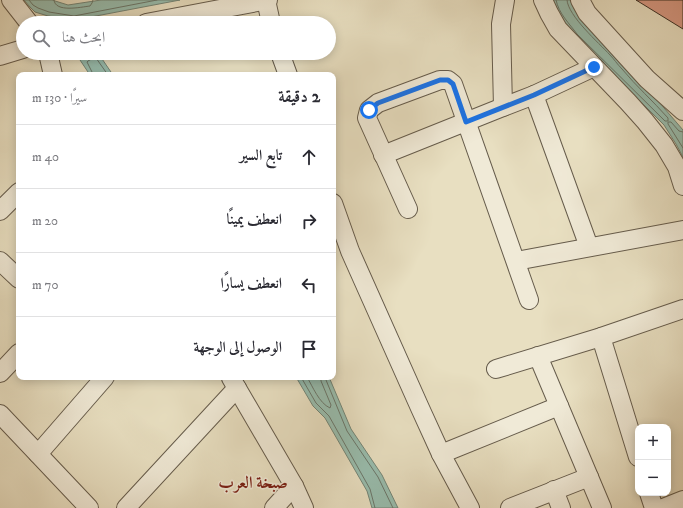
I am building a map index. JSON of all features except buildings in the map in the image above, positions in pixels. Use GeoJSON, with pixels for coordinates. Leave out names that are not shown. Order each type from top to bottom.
{"type":"FeatureCollection","features":[{"type":"Feature","properties":{"kind":"street"},"geometry":{"type":"LineString","coordinates":[[11,0],[24,16]]}},
{"type":"Feature","properties":{"kind":"street"},"geometry":{"type":"LineString","coordinates":[[502,107],[501,24],[505,0]]}},
{"type":"Feature","properties":{"kind":"street"},"geometry":{"type":"LineString","coordinates":[[543,0],[549,14],[558,28],[645,121],[664,145],[677,167],[683,186]]}},
{"type":"Feature","properties":{"kind":"street"},"geometry":{"type":"LineString","coordinates":[[580,0],[587,13],[647,79],[683,111]]}},
{"type":"Feature","properties":{"kind":"street"},"geometry":{"type":"LineString","coordinates":[[182,16],[258,1],[267,16]]}},
{"type":"Feature","properties":{"kind":"street"},"geometry":{"type":"LineString","coordinates":[[0,56],[16,51]]}},
{"type":"Feature","properties":{"kind":"street"},"geometry":{"type":"LineString","coordinates":[[50,60],[52,72]]}},
{"type":"Feature","properties":{"kind":"street"},"geometry":{"type":"LineString","coordinates":[[283,60],[287,72]]}},
{"type":"Feature","properties":{"kind":"street"},"geometry":{"type":"LineString","coordinates":[[383,155],[534,95],[594,67]]}},
{"type":"Feature","properties":{"kind":"street"},"geometry":{"type":"LineString","coordinates":[[408,209],[367,118],[369,110],[378,103],[440,80],[448,80],[453,84],[529,300]]}},
{"type":"Feature","properties":{"kind":"street"},"geometry":{"type":"LineString","coordinates":[[534,95],[589,247]]}},
{"type":"Feature","properties":{"kind":"street"},"geometry":{"type":"LineString","coordinates":[[0,210],[16,195]]}},
{"type":"Feature","properties":{"kind":"street"},"geometry":{"type":"LineString","coordinates":[[0,214],[16,211]]}},
{"type":"Feature","properties":{"kind":"street"},"geometry":{"type":"LineString","coordinates":[[336,211],[350,251],[441,454],[470,508]]}},
{"type":"Feature","properties":{"kind":"street"},"geometry":{"type":"LineString","coordinates":[[516,261],[683,230]]}},
{"type":"Feature","properties":{"kind":"street"},"geometry":{"type":"LineString","coordinates":[[0,261],[16,276]]}},
{"type":"Feature","properties":{"kind":"street"},"geometry":{"type":"LineString","coordinates":[[496,369],[601,337],[683,308],[683,312]]}},
{"type":"Feature","properties":{"kind":"street"},"geometry":{"type":"LineString","coordinates":[[601,337],[635,447]]}},
{"type":"Feature","properties":{"kind":"street"},"geometry":{"type":"LineString","coordinates":[[0,373],[16,356]]}},
{"type":"Feature","properties":{"kind":"street"},"geometry":{"type":"LineString","coordinates":[[538,356],[602,508]]}},
{"type":"Feature","properties":{"kind":"street"},"geometry":{"type":"LineString","coordinates":[[38,454],[101,380]]}},
{"type":"Feature","properties":{"kind":"street"},"geometry":{"type":"LineString","coordinates":[[126,508],[234,382],[294,486],[304,508]]}},
{"type":"Feature","properties":{"kind":"street"},"geometry":{"type":"LineString","coordinates":[[441,454],[559,406]]}},
{"type":"Feature","properties":{"kind":"street"},"geometry":{"type":"LineString","coordinates":[[0,414],[89,508]]}},
{"type":"Feature","properties":{"kind":"street"},"geometry":{"type":"LineString","coordinates":[[510,508],[589,477]]}},
{"type":"Feature","properties":{"kind":"street"},"geometry":{"type":"LineString","coordinates":[[274,508],[294,486]]}},
{"type":"Feature","properties":{"kind":"street"},"geometry":{"type":"LineString","coordinates":[[554,490],[561,508]]}},
{"type":"Feature","properties":{"kind":"street"},"geometry":{"type":"LineString","coordinates":[[650,496],[654,508]]}},
{"type":"Feature","properties":{"kind":"street"},"geometry":{"type":"LineString","coordinates":[[663,508],[683,500]]}},
{"type":"Feature","properties":{"kind":"water"},"geometry":{"type":"Polygon","coordinates":[[[24,0],[52,0],[68,5],[101,0],[180,0],[96,16],[48,16],[35,12],[24,0]]]}},
{"type":"Feature","properties":{"kind":"water"},"geometry":{"type":"Polygon","coordinates":[[[552,0],[570,0],[575,10],[595,34],[652,94],[683,130],[683,157],[664,125],[561,21],[552,0]]]}},
{"type":"Feature","properties":{"kind":"water"},"geometry":{"type":"Polygon","coordinates":[[[80,60],[103,60],[111,72],[88,72],[80,60]]]}},
{"type":"Feature","properties":{"kind":"water"},"geometry":{"type":"Polygon","coordinates":[[[298,380],[330,380],[351,429],[382,475],[398,508],[372,508],[367,491],[325,418],[313,406],[298,380]]]}},
{"type":"Feature","properties":{"kind":"district","name":"صبخة العرب"},"geometry":{"type":"Point","coordinates":[253,482]}},
{"type":"Feature","properties":{"kind":"route"},"geometry":{"type":"LineString","coordinates":[[369,110],[378,103],[440,80],[448,80],[453,84],[466,122],[534,95],[594,67]]}}]}
